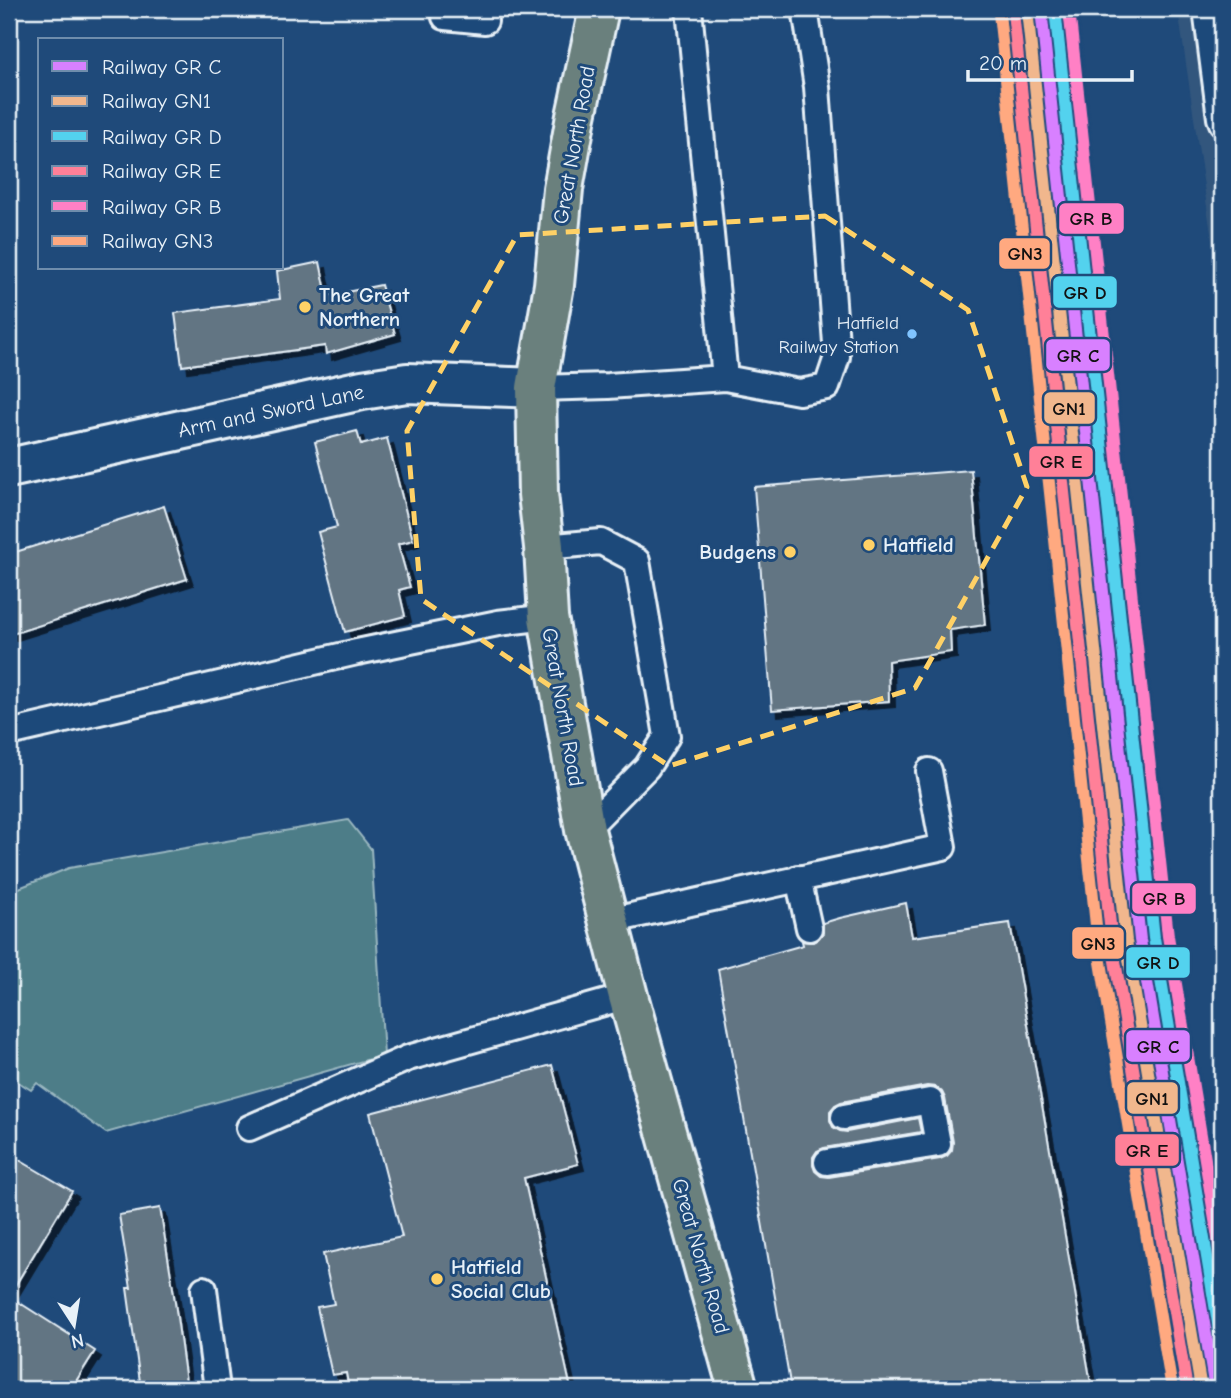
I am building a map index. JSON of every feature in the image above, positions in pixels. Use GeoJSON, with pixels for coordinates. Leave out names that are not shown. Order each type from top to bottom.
{"type":"FeatureCollection","features":[{"type":"Feature","properties":{"kind":"main road","name":"Great North Road"},"geometry":{"type":"LineString","coordinates":[[599,9],[576,116],[564,189],[554,285],[536,388],[538,494],[548,617],[585,830],[628,996],[738,1389]]}},
{"type":"Feature","properties":{"kind":"street","name":"Arm and Sword Lane"},"geometry":{"type":"LineString","coordinates":[[9,468],[362,390],[407,383],[536,388]]}},
{"type":"Feature","properties":{"kind":"lane"},"geometry":{"type":"LineString","coordinates":[[688,9],[726,378]]}},
{"type":"Feature","properties":{"kind":"lane"},"geometry":{"type":"LineString","coordinates":[[536,388],[726,378],[799,392],[827,387],[836,357],[817,87],[805,9]]}},
{"type":"Feature","properties":{"kind":"lane"},"geometry":{"type":"LineString","coordinates":[[1206,9],[1222,123]]}},
{"type":"Feature","properties":{"kind":"lane"},"geometry":{"type":"LineString","coordinates":[[445,17],[485,21]]}},
{"type":"Feature","properties":{"kind":"lane"},"geometry":{"type":"LineString","coordinates":[[544,547],[601,542],[637,561],[667,736],[647,767],[585,830]]}},
{"type":"Feature","properties":{"kind":"lane"},"geometry":{"type":"LineString","coordinates":[[9,733],[357,652],[498,623],[548,617]]}},
{"type":"Feature","properties":{"kind":"lane"},"geometry":{"type":"LineString","coordinates":[[609,921],[943,847],[929,771]]}},
{"type":"Feature","properties":{"kind":"lane"},"geometry":{"type":"LineString","coordinates":[[798,878],[809,928]]}},
{"type":"Feature","properties":{"kind":"lane"},"geometry":{"type":"LineString","coordinates":[[249,1128],[408,1058],[628,996]]}},
{"type":"Feature","properties":{"kind":"lane"},"geometry":{"type":"LineString","coordinates":[[827,1162],[937,1144],[930,1101],[844,1117]]}},
{"type":"Feature","properties":{"kind":"lane"},"geometry":{"type":"LineString","coordinates":[[204,1289],[217,1389]]}},
{"type":"Feature","properties":{"kind":"highlighted area"},"geometry":{"type":"Polygon","coordinates":[[[825,216],[968,310],[1027,487],[915,688],[669,766],[421,599],[407,431],[517,235],[825,216]]]}},
{"type":"Feature","properties":{"kind":"shaded area"},"geometry":{"type":"Polygon","coordinates":[[[1178,9],[1222,9],[1222,305],[1215,261],[1178,9]]]}},
{"type":"Feature","properties":{"kind":"green space"},"geometry":{"type":"Polygon","coordinates":[[[348,820],[371,849],[384,1055],[106,1133],[37,1083],[31,1090],[9,1076],[9,892],[69,868],[348,820]]]}},
{"type":"Feature","properties":{"kind":"building","name":"The Great Northern"},"geometry":{"type":"Polygon","coordinates":[[[320,262],[327,296],[381,285],[395,334],[326,354],[325,346],[182,366],[175,313],[280,299],[277,271],[320,262]]]}},
{"type":"Feature","properties":{"kind":"building"},"geometry":{"type":"Polygon","coordinates":[[[357,431],[361,445],[387,438],[413,540],[398,544],[410,587],[399,590],[405,616],[345,632],[318,532],[337,527],[315,442],[357,431]]]}},
{"type":"Feature","properties":{"kind":"building","name":"Hatfield"},"geometry":{"type":"Polygon","coordinates":[[[971,470],[985,625],[950,630],[951,652],[888,661],[889,701],[772,710],[754,487],[971,470]]]}},
{"type":"Feature","properties":{"kind":"building"},"geometry":{"type":"Polygon","coordinates":[[[164,506],[187,579],[9,635],[9,554],[164,506]]]}},
{"type":"Feature","properties":{"kind":"building"},"geometry":{"type":"Polygon","coordinates":[[[906,903],[912,937],[1010,923],[1092,1389],[791,1389],[718,969],[803,945],[802,941],[813,942],[823,933],[823,923],[906,903]],[[927,1086],[835,1105],[830,1111],[830,1120],[833,1127],[840,1131],[847,1132],[918,1118],[921,1132],[824,1148],[817,1151],[813,1157],[815,1171],[821,1176],[829,1177],[947,1156],[952,1150],[953,1142],[945,1098],[936,1087],[927,1086]]]}},
{"type":"Feature","properties":{"kind":"building","name":"Hatfield Social Club"},"geometry":{"type":"Polygon","coordinates":[[[552,1065],[578,1164],[524,1178],[571,1389],[349,1389],[346,1373],[332,1375],[317,1307],[334,1304],[323,1254],[402,1237],[370,1113],[552,1065]]]}},
{"type":"Feature","properties":{"kind":"building"},"geometry":{"type":"Polygon","coordinates":[[[9,1154],[72,1191],[9,1296],[9,1154]]]}},
{"type":"Feature","properties":{"kind":"building"},"geometry":{"type":"Polygon","coordinates":[[[160,1208],[187,1389],[141,1389],[127,1288],[131,1288],[119,1215],[160,1208]]]}},
{"type":"Feature","properties":{"kind":"building"},"geometry":{"type":"Polygon","coordinates":[[[9,1296],[95,1351],[71,1389],[9,1389],[9,1296]]]}},
{"type":"Feature","properties":{"kind":"transit line"},"geometry":{"type":"LineString","coordinates":[[1041,9],[1140,940],[1215,1389]]}},
{"type":"Feature","properties":{"kind":"transit line"},"geometry":{"type":"LineString","coordinates":[[1055,9],[1154,938],[1222,1347]]}},
{"type":"Feature","properties":{"kind":"transit line"},"geometry":{"type":"LineString","coordinates":[[1069,9],[1168,936],[1222,1262]]}},
{"type":"Feature","properties":{"kind":"transit line"},"geometry":{"type":"LineString","coordinates":[[1013,12],[1112,943],[1187,1389]]}},
{"type":"Feature","properties":{"kind":"rail line","name":"GN1"},"geometry":{"type":"LineString","coordinates":[[1027,10],[1126,941],[1201,1389]]}},
{"type":"Feature","properties":{"kind":"rail line","name":"GN3"},"geometry":{"type":"LineString","coordinates":[[999,13],[1098,944],[1172,1389]]}},
{"type":"Feature","properties":{"kind":"place","name":"The Great Northern"},"geometry":{"type":"Point","coordinates":[305,307]}},
{"type":"Feature","properties":{"kind":"place","name":"Hatfield Railway Station"},"geometry":{"type":"Point","coordinates":[912,334]}},
{"type":"Feature","properties":{"kind":"place","name":"Hatfield"},"geometry":{"type":"Point","coordinates":[869,545]}},
{"type":"Feature","properties":{"kind":"place","name":"Budgens"},"geometry":{"type":"Point","coordinates":[790,552]}},
{"type":"Feature","properties":{"kind":"place","name":"Hatfield Social Club"},"geometry":{"type":"Point","coordinates":[437,1279]}}]}
